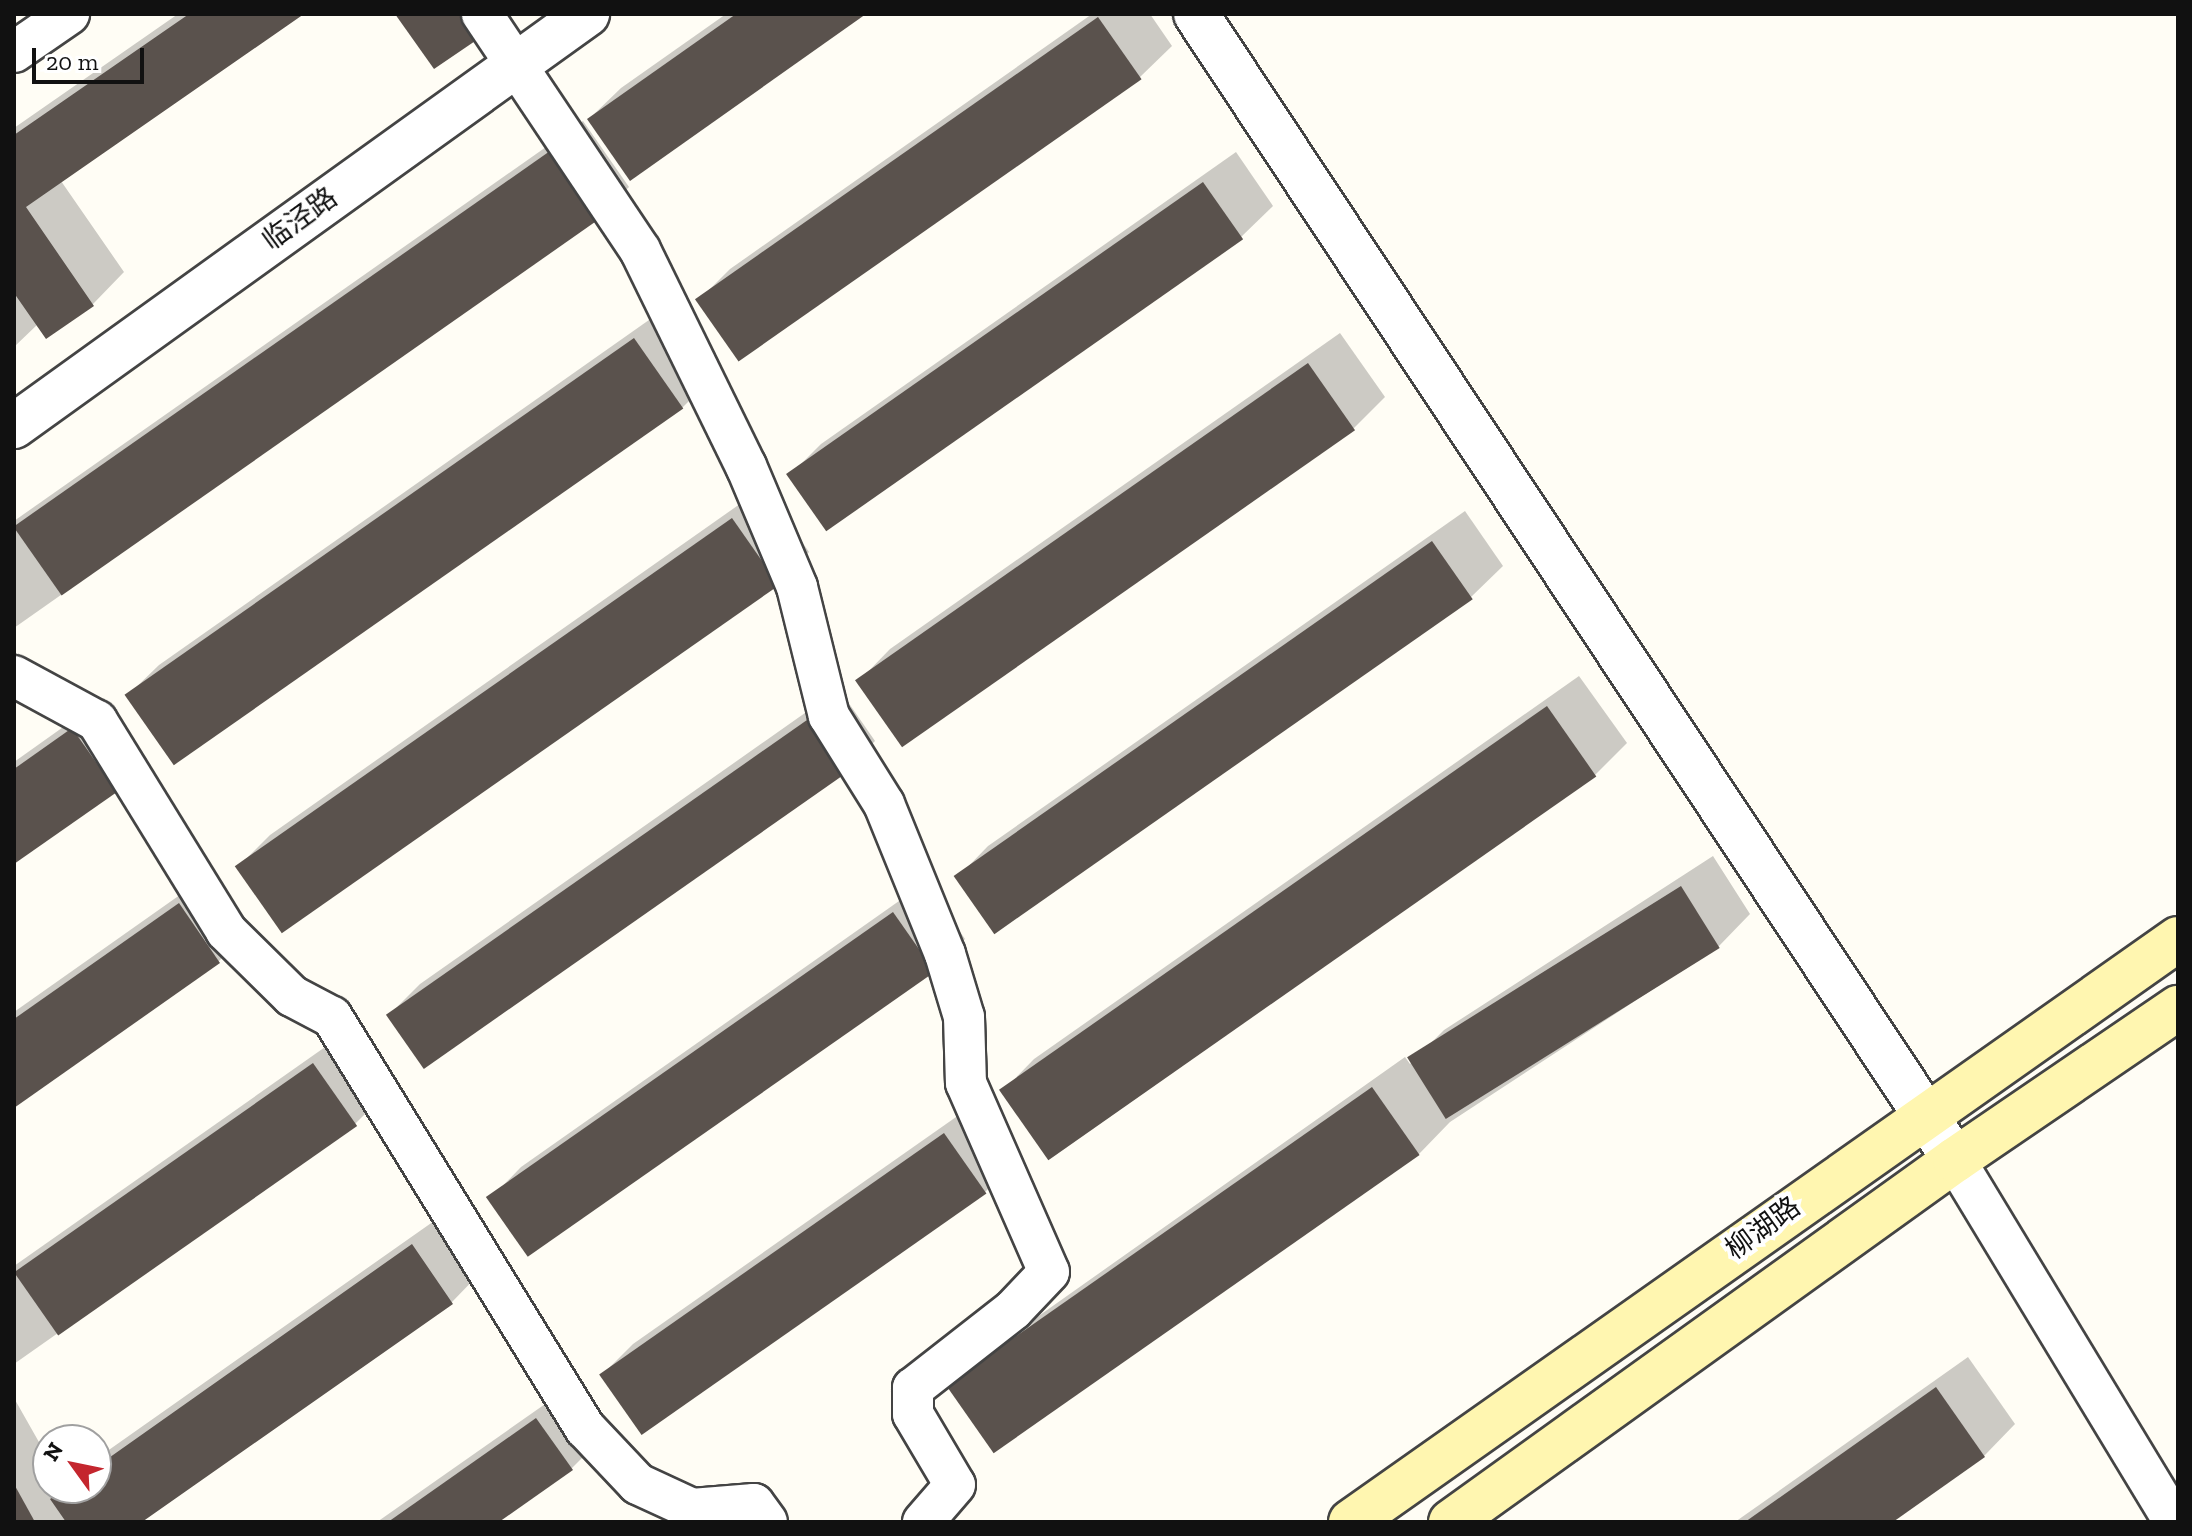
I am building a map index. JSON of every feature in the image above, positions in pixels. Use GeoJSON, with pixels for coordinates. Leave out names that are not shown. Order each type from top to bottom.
{"type":"FeatureCollection","features":[{"type":"Feature","properties":{"kind":"main road","name":"柳湖路"},"geometry":{"type":"LineString","coordinates":[[1351,1522],[1923,1114],[2178,939]]}},
{"type":"Feature","properties":{"kind":"main road","name":"柳湖路"},"geometry":{"type":"LineString","coordinates":[[1451,1522],[1955,1160],[2178,1008]]}},
{"type":"Feature","properties":{"kind":"street"},"geometry":{"type":"LineString","coordinates":[[14,52],[69,14]]}},
{"type":"Feature","properties":{"kind":"street"},"geometry":{"type":"LineString","coordinates":[[482,14],[640,250],[746,466],[797,587],[829,716],[884,804],[945,954],[964,1017],[966,1083],[1049,1272],[1013,1310],[913,1388],[913,1414],[955,1485],[923,1522]]}},
{"type":"Feature","properties":{"kind":"street","name":"临泾路"},"geometry":{"type":"LineString","coordinates":[[14,426],[513,63],[587,14]]}},
{"type":"Feature","properties":{"kind":"street"},"geometry":{"type":"LineString","coordinates":[[1196,14],[1955,1160],[2174,1522]]}},
{"type":"Feature","properties":{"kind":"street"},"geometry":{"type":"LineString","coordinates":[[14,676],[97,721],[226,931],[292,996],[332,1017],[585,1428],[638,1484],[692,1509],[754,1504],[767,1522]]}},
{"type":"Feature","properties":{"kind":"building"},"geometry":{"type":"Polygon","coordinates":[[[189,14],[304,14],[26,207],[94,306],[46,339],[14,293],[14,135],[189,14]]]}},
{"type":"Feature","properties":{"kind":"building"},"geometry":{"type":"Polygon","coordinates":[[[395,14],[464,14],[481,37],[434,69],[395,14]]]}},
{"type":"Feature","properties":{"kind":"building"},"geometry":{"type":"Polygon","coordinates":[[[736,14],[866,14],[630,181],[587,119],[736,14]]]}},
{"type":"Feature","properties":{"kind":"building"},"geometry":{"type":"Polygon","coordinates":[[[1098,17],[1142,79],[739,361],[695,299],[1098,17]]]}},
{"type":"Feature","properties":{"kind":"building"},"geometry":{"type":"Polygon","coordinates":[[[550,151],[598,220],[62,596],[14,526],[550,151]]]}},
{"type":"Feature","properties":{"kind":"building"},"geometry":{"type":"Polygon","coordinates":[[[1203,182],[1243,239],[826,531],[786,474],[1203,182]]]}},
{"type":"Feature","properties":{"kind":"building"},"geometry":{"type":"Polygon","coordinates":[[[634,338],[683,408],[174,765],[124,695],[634,338]]]}},
{"type":"Feature","properties":{"kind":"building"},"geometry":{"type":"Polygon","coordinates":[[[1308,363],[1355,430],[902,747],[855,680],[1308,363]]]}},
{"type":"Feature","properties":{"kind":"building"},"geometry":{"type":"Polygon","coordinates":[[[732,518],[779,585],[282,933],[235,866],[732,518]]]}},
{"type":"Feature","properties":{"kind":"building"},"geometry":{"type":"Polygon","coordinates":[[[1432,541],[1473,599],[994,934],[954,876],[1432,541]]]}},
{"type":"Feature","properties":{"kind":"building"},"geometry":{"type":"Polygon","coordinates":[[[1547,706],[1596,776],[1048,1160],[999,1090],[1547,706]]]}},
{"type":"Feature","properties":{"kind":"building"},"geometry":{"type":"Polygon","coordinates":[[[807,720],[845,774],[424,1069],[386,1015],[807,720]]]}},
{"type":"Feature","properties":{"kind":"building"},"geometry":{"type":"Polygon","coordinates":[[[72,728],[117,792],[14,864],[14,769],[72,728]]]}},
{"type":"Feature","properties":{"kind":"building"},"geometry":{"type":"Polygon","coordinates":[[[1681,886],[1720,948],[1446,1119],[1407,1057],[1681,886]]]}},
{"type":"Feature","properties":{"kind":"building"},"geometry":{"type":"Polygon","coordinates":[[[179,903],[220,963],[14,1108],[14,1019],[179,903]]]}},
{"type":"Feature","properties":{"kind":"building"},"geometry":{"type":"Polygon","coordinates":[[[893,912],[935,972],[528,1257],[486,1197],[893,912]]]}},
{"type":"Feature","properties":{"kind":"building"},"geometry":{"type":"Polygon","coordinates":[[[313,1063],[357,1126],[58,1335],[14,1272],[313,1063]]]}},
{"type":"Feature","properties":{"kind":"building"},"geometry":{"type":"Polygon","coordinates":[[[1372,1087],[1420,1155],[994,1453],[946,1385],[1372,1087]]]}},
{"type":"Feature","properties":{"kind":"building"},"geometry":{"type":"Polygon","coordinates":[[[944,1133],[986,1194],[642,1435],[599,1374],[944,1133]]]}},
{"type":"Feature","properties":{"kind":"building"},"geometry":{"type":"Polygon","coordinates":[[[412,1244],[453,1304],[142,1522],[66,1522],[53,1504],[112,1504],[112,1456],[412,1244]]]}},
{"type":"Feature","properties":{"kind":"building"},"geometry":{"type":"Polygon","coordinates":[[[1936,1387],[1985,1457],[1893,1522],[1745,1522],[1936,1387]]]}},
{"type":"Feature","properties":{"kind":"building"},"geometry":{"type":"Polygon","coordinates":[[[536,1418],[573,1470],[499,1522],[388,1522],[536,1418]]]}},
{"type":"Feature","properties":{"kind":"building"},"geometry":{"type":"Polygon","coordinates":[[[14,1484],[35,1522],[14,1522],[14,1484]]]}}]}
